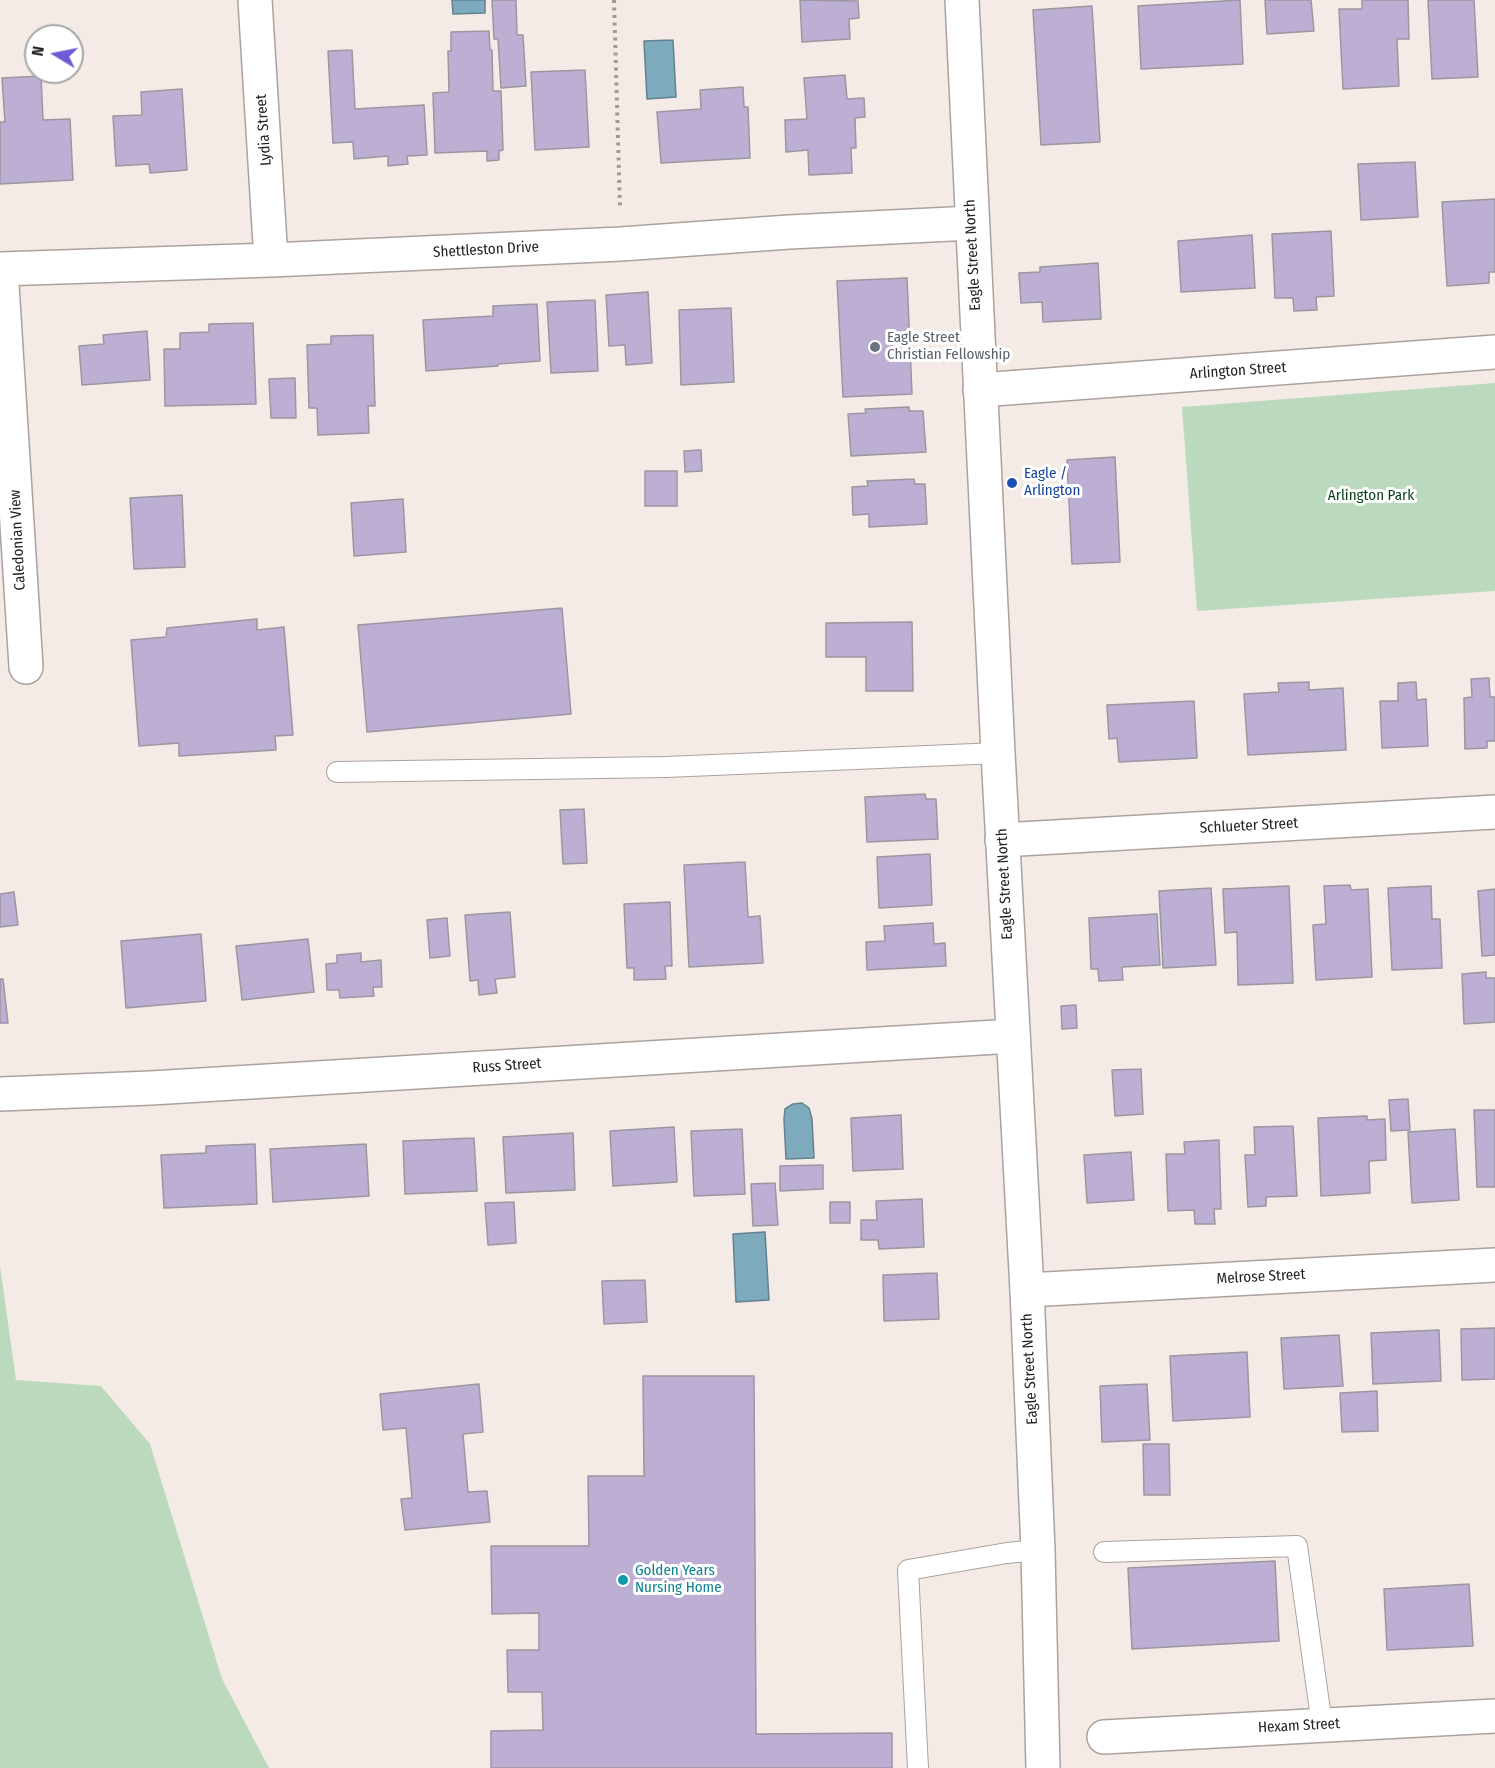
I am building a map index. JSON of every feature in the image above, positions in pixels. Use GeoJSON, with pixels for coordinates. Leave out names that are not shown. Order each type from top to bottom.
{"type":"FeatureCollection","features":[{"type":"Feature","properties":{"kind":"street","name":"Lydia Street"},"geometry":{"type":"LineString","coordinates":[[255,0],[271,260]]}},
{"type":"Feature","properties":{"kind":"street","name":"Eagle Street North"},"geometry":{"type":"LineString","coordinates":[[962,0],[1002,840],[1027,1290],[1038,1550],[1043,1768]]}},
{"type":"Feature","properties":{"kind":"street","name":"Shettleston Drive"},"geometry":{"type":"LineString","coordinates":[[0,269],[271,260],[621,244],[789,232],[972,224]]}},
{"type":"Feature","properties":{"kind":"street","name":"Caledonian View"},"geometry":{"type":"LineString","coordinates":[[0,269],[26,667]]}},
{"type":"Feature","properties":{"kind":"street","name":"Arlington Street"},"geometry":{"type":"LineString","coordinates":[[980,390],[1495,352]]}},
{"type":"Feature","properties":{"kind":"street","name":"Schlueter Street"},"geometry":{"type":"LineString","coordinates":[[1002,840],[1495,812]]}},
{"type":"Feature","properties":{"kind":"street","name":"Russ Street"},"geometry":{"type":"LineString","coordinates":[[0,1094],[151,1088],[1013,1036]]}},
{"type":"Feature","properties":{"kind":"street","name":"Melrose Street"},"geometry":{"type":"LineString","coordinates":[[1027,1290],[1495,1265]]}},
{"type":"Feature","properties":{"kind":"street","name":"Hexam Street"},"geometry":{"type":"LineString","coordinates":[[1104,1737],[1495,1716]]}},
{"type":"Feature","properties":{"kind":"lane"},"geometry":{"type":"LineString","coordinates":[[337,772],[666,767],[998,753]]}},
{"type":"Feature","properties":{"kind":"lane"},"geometry":{"type":"LineString","coordinates":[[1104,1552],[1298,1546],[1322,1725]]}},
{"type":"Feature","properties":{"kind":"lane"},"geometry":{"type":"LineString","coordinates":[[918,1768],[908,1570],[1038,1550]]}},
{"type":"Feature","properties":{"kind":"path"},"geometry":{"type":"LineString","coordinates":[[614,0],[621,244]]}},
{"type":"Feature","properties":{"kind":"green space","name":"Arlington Park"},"geometry":{"type":"Polygon","coordinates":[[[1495,383],[1495,591],[1197,611],[1182,407],[1495,383]]]}},
{"type":"Feature","properties":{"kind":"green space"},"geometry":{"type":"Polygon","coordinates":[[[0,1266],[16,1380],[101,1386],[150,1444],[222,1679],[269,1768],[0,1768],[0,1266]]]}},
{"type":"Feature","properties":{"kind":"water"},"geometry":{"type":"Polygon","coordinates":[[[452,0],[485,0],[485,13],[453,14],[452,0]]]}},
{"type":"Feature","properties":{"kind":"water"},"geometry":{"type":"Polygon","coordinates":[[[673,40],[676,97],[647,99],[644,41],[673,40]]]}},
{"type":"Feature","properties":{"kind":"water"},"geometry":{"type":"Polygon","coordinates":[[[802,1103],[809,1108],[812,1119],[814,1158],[786,1159],[785,1109],[793,1104],[802,1103]]]}},
{"type":"Feature","properties":{"kind":"water"},"geometry":{"type":"Polygon","coordinates":[[[765,1232],[769,1300],[736,1302],[733,1234],[765,1232]]]}},
{"type":"Feature","properties":{"kind":"building"},"geometry":{"type":"Polygon","coordinates":[[[492,0],[516,0],[517,35],[523,35],[526,86],[501,88],[498,39],[494,39],[492,0]]]}},
{"type":"Feature","properties":{"kind":"building"},"geometry":{"type":"Polygon","coordinates":[[[800,0],[858,1],[859,18],[849,19],[850,39],[802,42],[800,0]]]}},
{"type":"Feature","properties":{"kind":"building"},"geometry":{"type":"Polygon","coordinates":[[[1240,0],[1243,64],[1141,69],[1138,6],[1240,0]]]}},
{"type":"Feature","properties":{"kind":"building"},"geometry":{"type":"Polygon","coordinates":[[[1265,0],[1311,0],[1314,31],[1267,34],[1265,0]]]}},
{"type":"Feature","properties":{"kind":"building"},"geometry":{"type":"Polygon","coordinates":[[[1362,0],[1408,0],[1409,39],[1397,39],[1399,86],[1343,89],[1339,9],[1362,9],[1362,0]]]}},
{"type":"Feature","properties":{"kind":"building"},"geometry":{"type":"Polygon","coordinates":[[[1428,0],[1474,0],[1478,77],[1432,79],[1428,0]]]}},
{"type":"Feature","properties":{"kind":"building"},"geometry":{"type":"Polygon","coordinates":[[[1092,6],[1100,142],[1041,145],[1033,10],[1092,6]]]}},
{"type":"Feature","properties":{"kind":"building"},"geometry":{"type":"Polygon","coordinates":[[[489,31],[493,91],[501,91],[503,150],[499,151],[499,160],[487,161],[487,151],[435,153],[433,93],[449,92],[448,51],[451,51],[451,32],[489,31]]]}},
{"type":"Feature","properties":{"kind":"building"},"geometry":{"type":"Polygon","coordinates":[[[352,50],[355,109],[424,105],[427,155],[407,156],[408,164],[388,166],[388,156],[354,159],[353,142],[333,143],[328,51],[352,50]]]}},
{"type":"Feature","properties":{"kind":"building"},"geometry":{"type":"Polygon","coordinates":[[[585,70],[589,147],[535,150],[531,72],[585,70]]]}},
{"type":"Feature","properties":{"kind":"building"},"geometry":{"type":"Polygon","coordinates":[[[845,75],[847,99],[864,98],[865,117],[855,118],[856,148],[851,148],[852,173],[809,175],[808,150],[786,152],[785,120],[807,119],[804,78],[845,75]]]}},
{"type":"Feature","properties":{"kind":"building"},"geometry":{"type":"Polygon","coordinates":[[[24,77],[24,84],[41,84],[43,120],[70,119],[73,180],[0,184],[0,122],[5,122],[2,78],[24,77]]]}},
{"type":"Feature","properties":{"kind":"building"},"geometry":{"type":"Polygon","coordinates":[[[743,87],[744,107],[748,107],[750,158],[661,163],[657,112],[701,109],[700,90],[743,87]]]}},
{"type":"Feature","properties":{"kind":"building"},"geometry":{"type":"Polygon","coordinates":[[[182,89],[187,170],[150,173],[149,164],[116,166],[113,116],[142,115],[141,92],[182,89]]]}},
{"type":"Feature","properties":{"kind":"building"},"geometry":{"type":"Polygon","coordinates":[[[1415,162],[1418,217],[1361,220],[1358,164],[1415,162]]]}},
{"type":"Feature","properties":{"kind":"building"},"geometry":{"type":"Polygon","coordinates":[[[1495,199],[1495,272],[1489,272],[1489,283],[1447,286],[1442,202],[1495,199]]]}},
{"type":"Feature","properties":{"kind":"building"},"geometry":{"type":"Polygon","coordinates":[[[1331,231],[1334,296],[1316,297],[1317,310],[1294,311],[1293,298],[1275,298],[1272,234],[1331,231]]]}},
{"type":"Feature","properties":{"kind":"building"},"geometry":{"type":"Polygon","coordinates":[[[1252,235],[1255,288],[1181,292],[1178,241],[1252,235]]]}},
{"type":"Feature","properties":{"kind":"building"},"geometry":{"type":"Polygon","coordinates":[[[1098,263],[1101,319],[1043,322],[1042,302],[1021,303],[1019,273],[1040,272],[1040,267],[1098,263]]]}},
{"type":"Feature","properties":{"kind":"building"},"geometry":{"type":"Polygon","coordinates":[[[907,278],[912,394],[843,397],[837,281],[907,278]]]}},
{"type":"Feature","properties":{"kind":"building"},"geometry":{"type":"Polygon","coordinates":[[[648,292],[652,363],[626,365],[625,345],[609,346],[606,295],[648,292]]]}},
{"type":"Feature","properties":{"kind":"building"},"geometry":{"type":"Polygon","coordinates":[[[595,300],[598,371],[551,373],[547,302],[595,300]]]}},
{"type":"Feature","properties":{"kind":"building"},"geometry":{"type":"Polygon","coordinates":[[[537,304],[540,361],[426,371],[423,320],[493,316],[493,306],[537,304]]]}},
{"type":"Feature","properties":{"kind":"building"},"geometry":{"type":"Polygon","coordinates":[[[731,308],[734,382],[681,385],[679,310],[731,308]]]}},
{"type":"Feature","properties":{"kind":"building"},"geometry":{"type":"Polygon","coordinates":[[[253,323],[256,404],[165,406],[164,349],[180,349],[180,333],[209,332],[209,324],[253,323]]]}},
{"type":"Feature","properties":{"kind":"building"},"geometry":{"type":"Polygon","coordinates":[[[147,331],[150,380],[82,385],[79,346],[104,344],[103,335],[147,331]]]}},
{"type":"Feature","properties":{"kind":"building"},"geometry":{"type":"Polygon","coordinates":[[[373,335],[375,406],[368,406],[369,433],[318,435],[317,408],[309,408],[307,345],[331,344],[331,336],[373,335]]]}},
{"type":"Feature","properties":{"kind":"building"},"geometry":{"type":"Polygon","coordinates":[[[295,378],[296,418],[271,418],[269,379],[295,378]]]}},
{"type":"Feature","properties":{"kind":"building"},"geometry":{"type":"Polygon","coordinates":[[[909,407],[909,411],[923,411],[926,452],[851,456],[848,414],[866,413],[865,409],[909,407]]]}},
{"type":"Feature","properties":{"kind":"building"},"geometry":{"type":"Polygon","coordinates":[[[701,450],[702,471],[685,472],[684,451],[701,450]]]}},
{"type":"Feature","properties":{"kind":"building"},"geometry":{"type":"Polygon","coordinates":[[[1115,457],[1120,562],[1072,564],[1067,460],[1115,457]]]}},
{"type":"Feature","properties":{"kind":"building"},"geometry":{"type":"Polygon","coordinates":[[[645,471],[677,471],[677,506],[645,506],[645,471]]]}},
{"type":"Feature","properties":{"kind":"building"},"geometry":{"type":"Polygon","coordinates":[[[914,479],[915,484],[925,484],[927,524],[869,527],[869,514],[853,515],[852,487],[868,486],[867,481],[914,479]]]}},
{"type":"Feature","properties":{"kind":"building"},"geometry":{"type":"Polygon","coordinates":[[[182,495],[185,567],[134,569],[130,498],[182,495]]]}},
{"type":"Feature","properties":{"kind":"building"},"geometry":{"type":"Polygon","coordinates":[[[403,499],[406,552],[354,556],[351,503],[403,499]]]}},
{"type":"Feature","properties":{"kind":"building"},"geometry":{"type":"Polygon","coordinates":[[[562,608],[571,714],[367,732],[358,625],[562,608]]]}},
{"type":"Feature","properties":{"kind":"building"},"geometry":{"type":"Polygon","coordinates":[[[257,619],[257,630],[284,627],[293,735],[275,736],[276,750],[179,756],[179,743],[139,746],[131,640],[166,637],[167,628],[257,619]]]}},
{"type":"Feature","properties":{"kind":"building"},"geometry":{"type":"Polygon","coordinates":[[[912,622],[913,691],[866,691],[866,657],[826,657],[826,623],[912,622]]]}},
{"type":"Feature","properties":{"kind":"building"},"geometry":{"type":"Polygon","coordinates":[[[1489,678],[1490,697],[1495,697],[1495,741],[1487,741],[1487,748],[1465,749],[1464,698],[1472,697],[1471,679],[1489,678]]]}},
{"type":"Feature","properties":{"kind":"building"},"geometry":{"type":"Polygon","coordinates":[[[1309,682],[1309,690],[1343,688],[1346,750],[1248,755],[1244,694],[1279,692],[1278,683],[1309,682]]]}},
{"type":"Feature","properties":{"kind":"building"},"geometry":{"type":"Polygon","coordinates":[[[1416,682],[1417,700],[1426,699],[1428,746],[1382,748],[1380,701],[1398,701],[1398,683],[1416,682]]]}},
{"type":"Feature","properties":{"kind":"building"},"geometry":{"type":"Polygon","coordinates":[[[1194,701],[1197,758],[1119,762],[1117,738],[1109,739],[1107,705],[1194,701]]]}},
{"type":"Feature","properties":{"kind":"building"},"geometry":{"type":"Polygon","coordinates":[[[925,794],[926,799],[936,799],[938,839],[867,842],[865,797],[925,794]]]}},
{"type":"Feature","properties":{"kind":"building"},"geometry":{"type":"Polygon","coordinates":[[[584,809],[587,863],[563,864],[560,810],[584,809]]]}},
{"type":"Feature","properties":{"kind":"building"},"geometry":{"type":"Polygon","coordinates":[[[930,854],[932,905],[879,908],[877,857],[930,854]]]}},
{"type":"Feature","properties":{"kind":"building"},"geometry":{"type":"Polygon","coordinates":[[[745,862],[748,917],[760,916],[763,963],[689,967],[684,865],[745,862]]]}},
{"type":"Feature","properties":{"kind":"building"},"geometry":{"type":"Polygon","coordinates":[[[1350,885],[1351,890],[1368,889],[1372,977],[1316,980],[1313,925],[1326,924],[1324,886],[1350,885]]]}},
{"type":"Feature","properties":{"kind":"building"},"geometry":{"type":"Polygon","coordinates":[[[1289,886],[1293,983],[1238,985],[1237,932],[1225,933],[1223,889],[1289,886]]]}},
{"type":"Feature","properties":{"kind":"building"},"geometry":{"type":"Polygon","coordinates":[[[1431,886],[1432,919],[1440,919],[1442,968],[1392,970],[1388,888],[1431,886]]]}},
{"type":"Feature","properties":{"kind":"building"},"geometry":{"type":"Polygon","coordinates":[[[1211,888],[1216,965],[1163,968],[1159,891],[1211,888]]]}},
{"type":"Feature","properties":{"kind":"building"},"geometry":{"type":"Polygon","coordinates":[[[1495,889],[1495,955],[1482,956],[1478,891],[1495,889]]]}},
{"type":"Feature","properties":{"kind":"building"},"geometry":{"type":"Polygon","coordinates":[[[14,892],[18,925],[0,927],[0,894],[14,892]]]}},
{"type":"Feature","properties":{"kind":"building"},"geometry":{"type":"Polygon","coordinates":[[[670,902],[672,966],[665,966],[666,979],[634,980],[634,968],[627,968],[624,904],[670,902]]]}},
{"type":"Feature","properties":{"kind":"building"},"geometry":{"type":"Polygon","coordinates":[[[510,912],[515,977],[495,979],[497,993],[479,995],[478,980],[470,981],[465,915],[510,912]]]}},
{"type":"Feature","properties":{"kind":"building"},"geometry":{"type":"Polygon","coordinates":[[[1157,914],[1160,965],[1122,967],[1123,980],[1099,981],[1098,969],[1091,969],[1089,918],[1157,914]]]}},
{"type":"Feature","properties":{"kind":"building"},"geometry":{"type":"Polygon","coordinates":[[[447,918],[450,956],[430,958],[427,920],[447,918]]]}},
{"type":"Feature","properties":{"kind":"building"},"geometry":{"type":"Polygon","coordinates":[[[933,923],[934,944],[945,943],[946,966],[867,970],[866,942],[885,941],[884,926],[933,923]]]}},
{"type":"Feature","properties":{"kind":"building"},"geometry":{"type":"Polygon","coordinates":[[[201,934],[206,1001],[126,1008],[121,941],[201,934]]]}},
{"type":"Feature","properties":{"kind":"building"},"geometry":{"type":"Polygon","coordinates":[[[308,939],[314,992],[242,1000],[236,946],[308,939]]]}},
{"type":"Feature","properties":{"kind":"building"},"geometry":{"type":"Polygon","coordinates":[[[361,953],[361,962],[381,960],[382,987],[373,987],[374,996],[340,998],[339,990],[327,990],[326,964],[337,963],[337,955],[361,953]]]}},
{"type":"Feature","properties":{"kind":"building"},"geometry":{"type":"Polygon","coordinates":[[[1486,972],[1486,978],[1495,978],[1495,1022],[1464,1024],[1462,974],[1486,972]]]}},
{"type":"Feature","properties":{"kind":"building"},"geometry":{"type":"Polygon","coordinates":[[[0,979],[3,979],[8,1023],[0,1023],[0,979]]]}},
{"type":"Feature","properties":{"kind":"building"},"geometry":{"type":"Polygon","coordinates":[[[1076,1005],[1077,1028],[1062,1029],[1061,1006],[1076,1005]]]}},
{"type":"Feature","properties":{"kind":"building"},"geometry":{"type":"Polygon","coordinates":[[[1141,1069],[1143,1114],[1115,1116],[1112,1070],[1141,1069]]]}},
{"type":"Feature","properties":{"kind":"building"},"geometry":{"type":"Polygon","coordinates":[[[1408,1099],[1410,1130],[1391,1131],[1389,1100],[1408,1099]]]}},
{"type":"Feature","properties":{"kind":"building"},"geometry":{"type":"Polygon","coordinates":[[[1474,1110],[1495,1110],[1495,1187],[1477,1187],[1474,1110]]]}},
{"type":"Feature","properties":{"kind":"building"},"geometry":{"type":"Polygon","coordinates":[[[901,1115],[903,1169],[853,1171],[851,1118],[901,1115]]]}},
{"type":"Feature","properties":{"kind":"building"},"geometry":{"type":"Polygon","coordinates":[[[1367,1116],[1367,1120],[1385,1119],[1386,1160],[1369,1161],[1370,1193],[1321,1196],[1318,1118],[1367,1116]]]}},
{"type":"Feature","properties":{"kind":"building"},"geometry":{"type":"Polygon","coordinates":[[[1293,1126],[1297,1196],[1266,1197],[1266,1206],[1248,1207],[1245,1155],[1255,1155],[1254,1127],[1293,1126]]]}},
{"type":"Feature","properties":{"kind":"building"},"geometry":{"type":"Polygon","coordinates":[[[674,1127],[677,1182],[613,1186],[610,1131],[674,1127]]]}},
{"type":"Feature","properties":{"kind":"building"},"geometry":{"type":"Polygon","coordinates":[[[742,1129],[745,1194],[694,1196],[691,1131],[742,1129]]]}},
{"type":"Feature","properties":{"kind":"building"},"geometry":{"type":"Polygon","coordinates":[[[1455,1129],[1459,1200],[1412,1203],[1408,1132],[1455,1129]]]}},
{"type":"Feature","properties":{"kind":"building"},"geometry":{"type":"Polygon","coordinates":[[[573,1133],[575,1190],[506,1193],[503,1137],[573,1133]]]}},
{"type":"Feature","properties":{"kind":"building"},"geometry":{"type":"Polygon","coordinates":[[[474,1138],[477,1191],[405,1194],[403,1141],[474,1138]]]}},
{"type":"Feature","properties":{"kind":"building"},"geometry":{"type":"Polygon","coordinates":[[[1219,1140],[1221,1209],[1214,1209],[1215,1224],[1195,1224],[1194,1210],[1168,1211],[1166,1154],[1185,1154],[1184,1142],[1219,1140]]]}},
{"type":"Feature","properties":{"kind":"building"},"geometry":{"type":"Polygon","coordinates":[[[255,1144],[257,1204],[164,1208],[161,1155],[206,1153],[206,1146],[255,1144]]]}},
{"type":"Feature","properties":{"kind":"building"},"geometry":{"type":"Polygon","coordinates":[[[366,1144],[369,1196],[273,1202],[270,1149],[366,1144]]]}},
{"type":"Feature","properties":{"kind":"building"},"geometry":{"type":"Polygon","coordinates":[[[1131,1152],[1134,1200],[1087,1203],[1084,1155],[1131,1152]]]}},
{"type":"Feature","properties":{"kind":"building"},"geometry":{"type":"Polygon","coordinates":[[[823,1165],[823,1189],[780,1191],[780,1166],[823,1165]]]}},
{"type":"Feature","properties":{"kind":"building"},"geometry":{"type":"Polygon","coordinates":[[[775,1183],[778,1225],[753,1226],[751,1184],[775,1183]]]}},
{"type":"Feature","properties":{"kind":"building"},"geometry":{"type":"Polygon","coordinates":[[[922,1199],[924,1247],[879,1249],[878,1240],[861,1240],[861,1220],[877,1220],[876,1201],[922,1199]]]}},
{"type":"Feature","properties":{"kind":"building"},"geometry":{"type":"Polygon","coordinates":[[[514,1202],[516,1243],[488,1245],[485,1203],[514,1202]]]}},
{"type":"Feature","properties":{"kind":"building"},"geometry":{"type":"Polygon","coordinates":[[[830,1202],[850,1202],[850,1223],[830,1223],[830,1202]]]}},
{"type":"Feature","properties":{"kind":"building"},"geometry":{"type":"Polygon","coordinates":[[[937,1273],[939,1319],[884,1321],[883,1275],[937,1273]]]}},
{"type":"Feature","properties":{"kind":"building"},"geometry":{"type":"Polygon","coordinates":[[[645,1280],[647,1322],[604,1324],[602,1281],[645,1280]]]}},
{"type":"Feature","properties":{"kind":"building"},"geometry":{"type":"Polygon","coordinates":[[[1495,1328],[1495,1379],[1462,1380],[1461,1329],[1495,1328]]]}},
{"type":"Feature","properties":{"kind":"building"},"geometry":{"type":"Polygon","coordinates":[[[1439,1330],[1441,1381],[1373,1384],[1371,1333],[1439,1330]]]}},
{"type":"Feature","properties":{"kind":"building"},"geometry":{"type":"Polygon","coordinates":[[[1339,1335],[1343,1386],[1284,1389],[1281,1338],[1339,1335]]]}},
{"type":"Feature","properties":{"kind":"building"},"geometry":{"type":"Polygon","coordinates":[[[1247,1352],[1250,1417],[1173,1421],[1170,1356],[1247,1352]]]}},
{"type":"Feature","properties":{"kind":"building","name":"Golden Years Nursing Home"},"geometry":{"type":"Polygon","coordinates":[[[643,1376],[754,1376],[756,1734],[892,1733],[892,1768],[491,1768],[491,1731],[543,1730],[542,1692],[508,1692],[507,1650],[539,1650],[539,1613],[492,1614],[491,1546],[589,1546],[588,1476],[644,1476],[643,1376]]]}},
{"type":"Feature","properties":{"kind":"building"},"geometry":{"type":"Polygon","coordinates":[[[479,1384],[483,1432],[463,1434],[468,1492],[487,1491],[490,1522],[405,1530],[401,1499],[412,1498],[406,1428],[383,1430],[380,1394],[479,1384]]]}},
{"type":"Feature","properties":{"kind":"building"},"geometry":{"type":"Polygon","coordinates":[[[1147,1384],[1150,1440],[1102,1442],[1100,1386],[1147,1384]]]}},
{"type":"Feature","properties":{"kind":"building"},"geometry":{"type":"Polygon","coordinates":[[[1377,1391],[1378,1431],[1342,1432],[1340,1393],[1377,1391]]]}},
{"type":"Feature","properties":{"kind":"building"},"geometry":{"type":"Polygon","coordinates":[[[1143,1444],[1169,1444],[1170,1495],[1144,1495],[1143,1444]]]}},
{"type":"Feature","properties":{"kind":"building"},"geometry":{"type":"Polygon","coordinates":[[[1275,1561],[1279,1641],[1132,1649],[1128,1568],[1275,1561]]]}},
{"type":"Feature","properties":{"kind":"building"},"geometry":{"type":"Polygon","coordinates":[[[1469,1584],[1473,1646],[1387,1650],[1384,1589],[1469,1584]]]}},
{"type":"Feature","properties":{"kind":"place","name":"Eagle Street Christian Fellowship"},"geometry":{"type":"Point","coordinates":[875,347]}},
{"type":"Feature","properties":{"kind":"place","name":"Eagle / Arlington"},"geometry":{"type":"Point","coordinates":[1012,483]}},
{"type":"Feature","properties":{"kind":"place","name":"Golden Years Nursing Home"},"geometry":{"type":"Point","coordinates":[623,1580]}}]}
